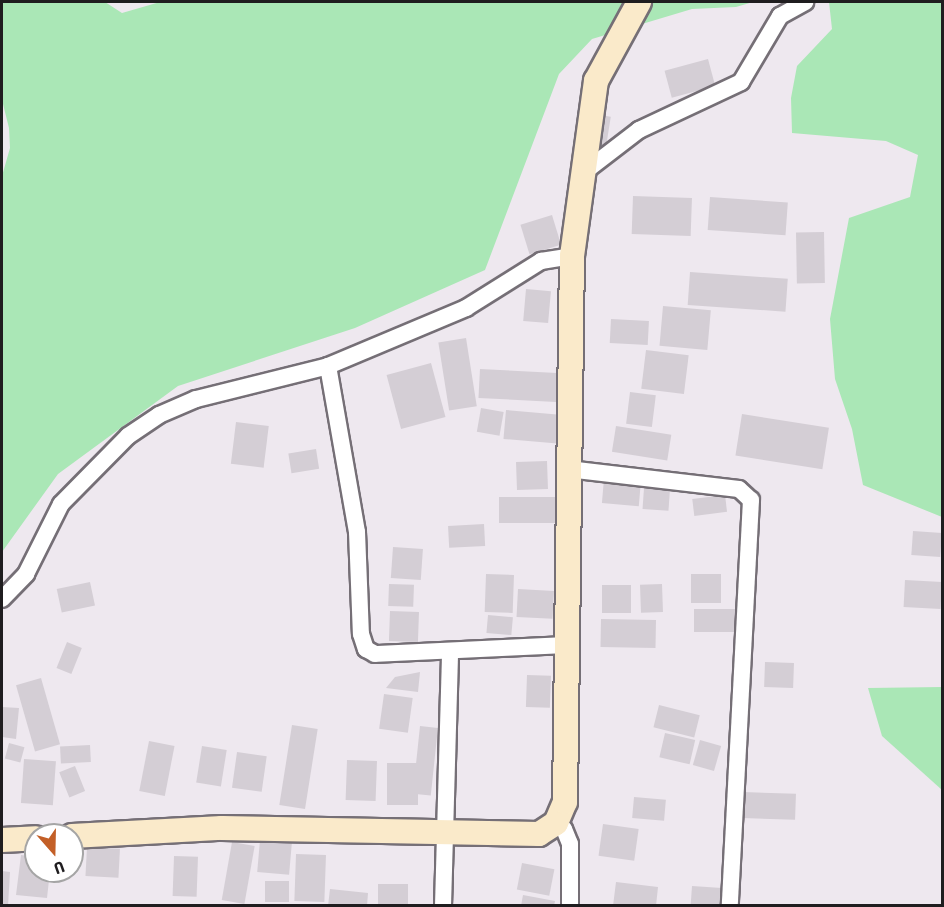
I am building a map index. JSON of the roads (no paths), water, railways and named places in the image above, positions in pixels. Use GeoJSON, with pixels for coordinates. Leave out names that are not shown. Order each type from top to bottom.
{"type":"FeatureCollection","features":[{"type":"Feature","properties":{"kind":"main road"},"geometry":{"type":"LineString","coordinates":[[84,835],[222,828],[539,834],[556,823],[565,802],[569,645],[568,469],[572,255],[596,81],[639,2]]}},
{"type":"Feature","properties":{"kind":"main road"},"geometry":{"type":"LineString","coordinates":[[2,840],[24,839]]}},
{"type":"Feature","properties":{"kind":"street"},"geometry":{"type":"LineString","coordinates":[[583,172],[639,130],[741,82],[780,15],[805,2]]}},
{"type":"Feature","properties":{"kind":"street"},"geometry":{"type":"LineString","coordinates":[[2,600],[26,574],[61,504],[128,436],[159,415],[196,399],[328,366],[466,308],[541,261],[572,255]]}},
{"type":"Feature","properties":{"kind":"street"},"geometry":{"type":"LineString","coordinates":[[328,366],[357,532],[363,641],[375,654],[569,645]]}},
{"type":"Feature","properties":{"kind":"street"},"geometry":{"type":"LineString","coordinates":[[568,469],[739,489],[751,500],[730,906]]}},
{"type":"Feature","properties":{"kind":"street"},"geometry":{"type":"LineString","coordinates":[[442,906],[450,651]]}},
{"type":"Feature","properties":{"kind":"street"},"geometry":{"type":"LineString","coordinates":[[556,823],[564,829],[570,844],[570,906]]}}]}
